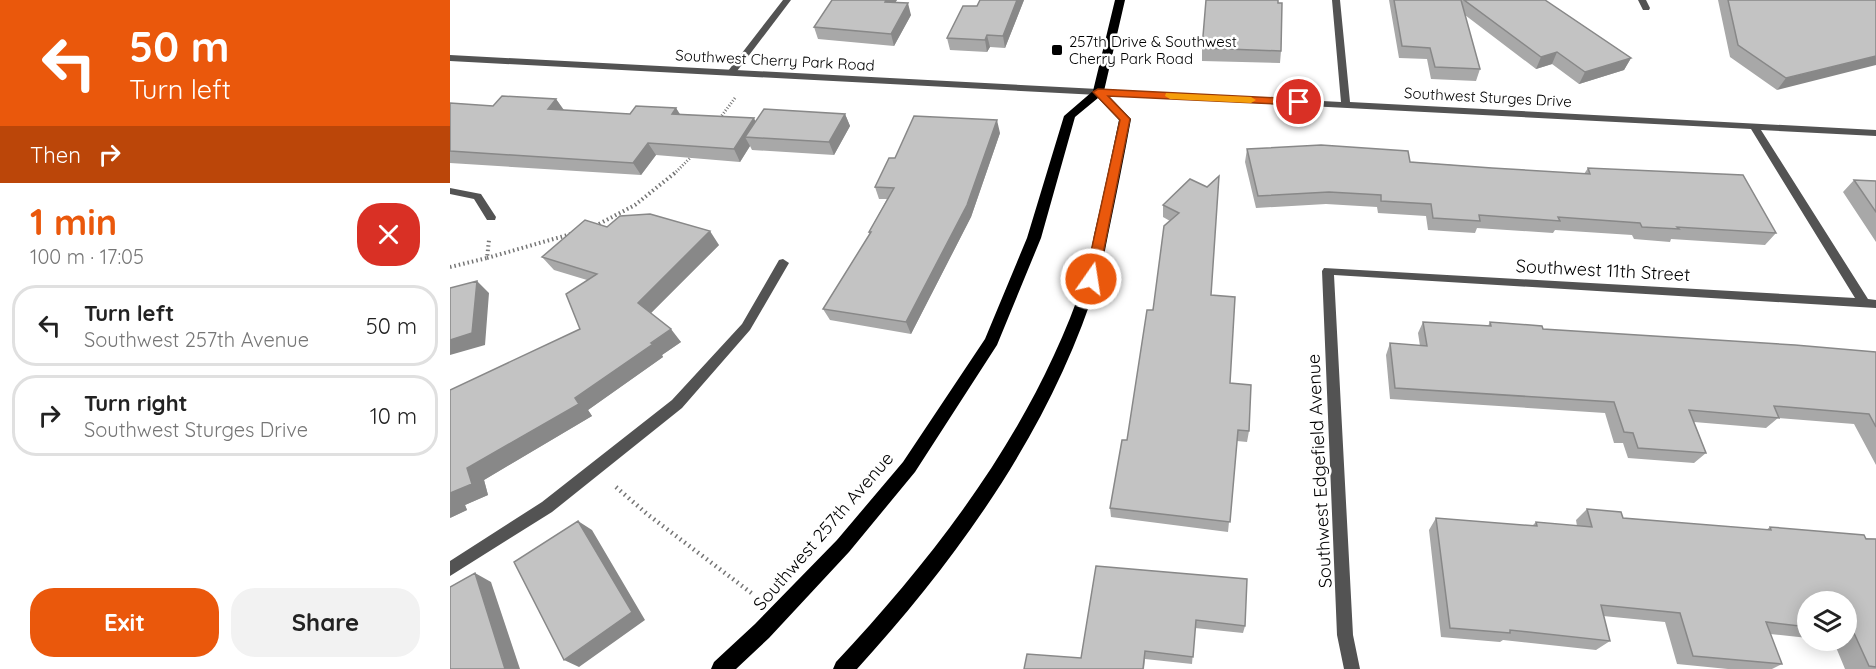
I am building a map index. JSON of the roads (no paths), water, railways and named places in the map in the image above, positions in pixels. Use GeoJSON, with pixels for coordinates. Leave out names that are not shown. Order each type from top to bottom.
{"type":"FeatureCollection","features":[{"type":"Feature","properties":{"kind":"main road"},"geometry":{"type":"LineString","coordinates":[[843,669],[871,640],[949,543],[994,478],[1043,393],[1069,334],[1091,279],[1125,119],[1098,92],[1120,0]]}},
{"type":"Feature","properties":{"kind":"main road","name":"Southwest 257th Avenue"},"geometry":{"type":"LineString","coordinates":[[720,669],[778,614],[843,546],[909,467],[992,340],[1034,238],[1070,116],[1098,92]]}},
{"type":"Feature","properties":{"kind":"street"},"geometry":{"type":"LineString","coordinates":[[731,73],[787,0]]}},
{"type":"Feature","properties":{"kind":"street"},"geometry":{"type":"LineString","coordinates":[[1336,0],[1346,105]]}},
{"type":"Feature","properties":{"kind":"street"},"geometry":{"type":"LineString","coordinates":[[1642,0],[1646,8]]}},
{"type":"Feature","properties":{"kind":"street","name":"Southwest Cherry Park Road"},"geometry":{"type":"LineString","coordinates":[[450,58],[1098,92]]}},
{"type":"Feature","properties":{"kind":"street","name":"Southwest Sturges Drive"},"geometry":{"type":"LineString","coordinates":[[1098,92],[1876,133]]}},
{"type":"Feature","properties":{"kind":"street"},"geometry":{"type":"LineString","coordinates":[[1754,126],[1870,304]]}},
{"type":"Feature","properties":{"kind":"street"},"geometry":{"type":"LineString","coordinates":[[450,191],[477,196],[491,217]]}},
{"type":"Feature","properties":{"kind":"street"},"geometry":{"type":"LineString","coordinates":[[450,569],[547,507],[677,404],[746,327],[783,263]]}},
{"type":"Feature","properties":{"kind":"street","name":"Southwest 11th Street"},"geometry":{"type":"LineString","coordinates":[[1328,271],[1870,304]]}},
{"type":"Feature","properties":{"kind":"street","name":"Southwest Edgefield Avenue"},"geometry":{"type":"LineString","coordinates":[[1328,271],[1345,635],[1352,669]]}},
{"type":"Feature","properties":{"kind":"place","name":"257th Drive & Southwest Cherry Park Road"},"geometry":{"type":"Point","coordinates":[1057,50]}}]}
